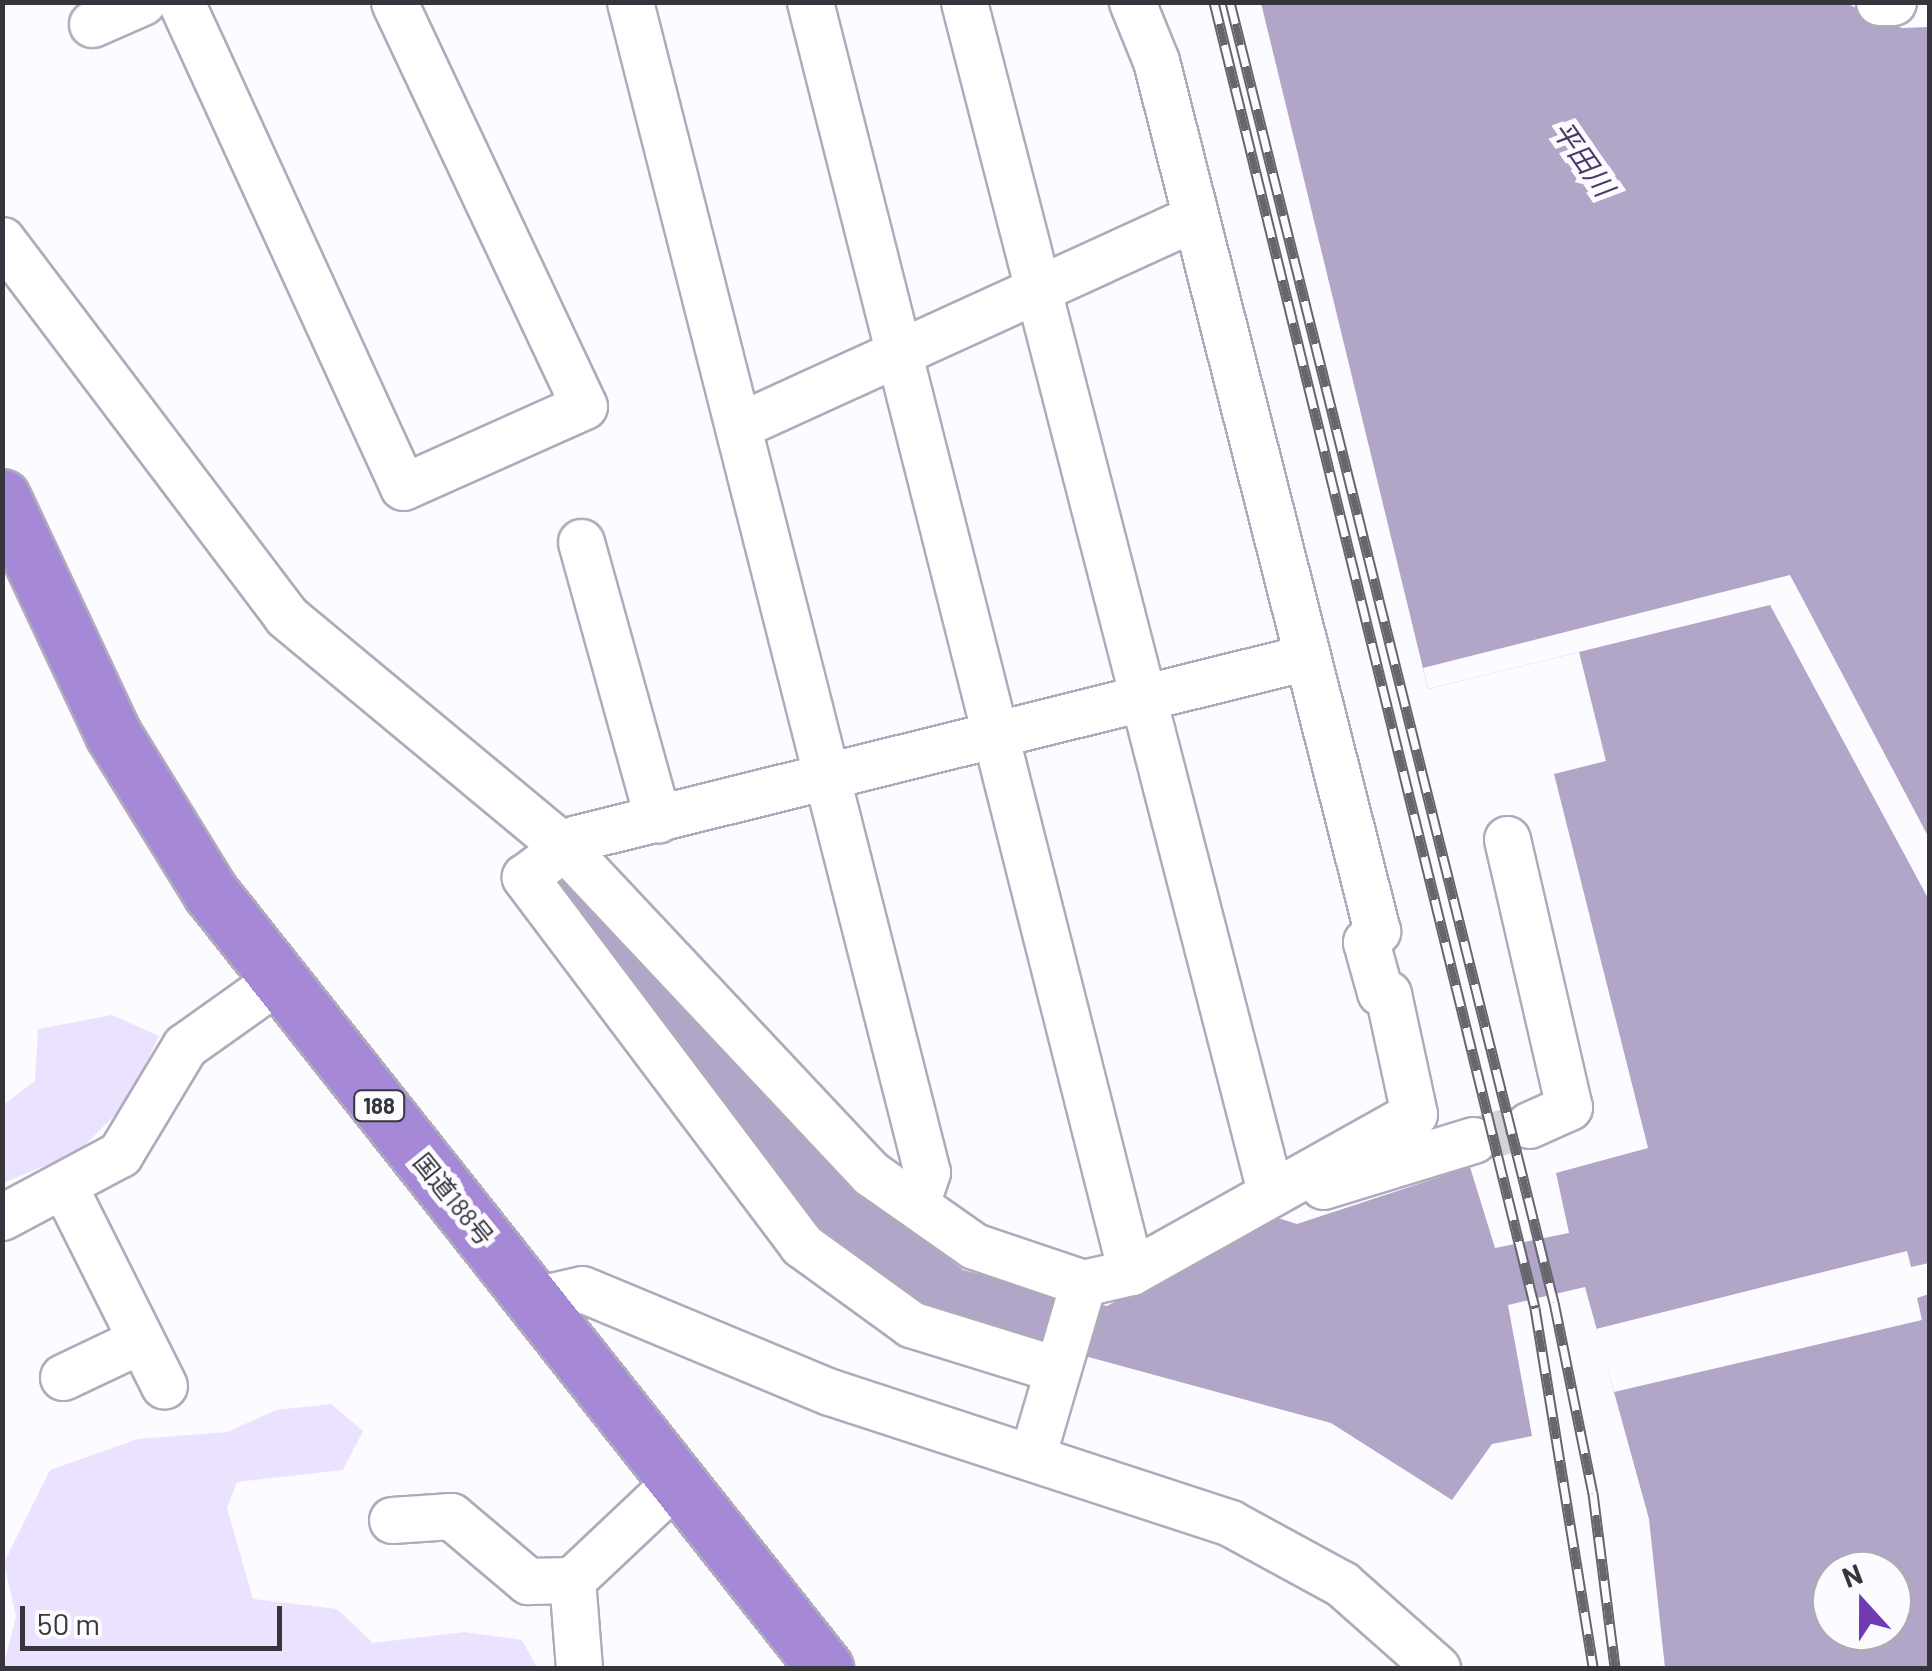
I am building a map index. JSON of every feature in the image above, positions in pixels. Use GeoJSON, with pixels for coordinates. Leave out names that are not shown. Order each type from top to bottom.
{"type":"FeatureCollection","features":[{"type":"Feature","properties":{"kind":"highway","name":"国道188号"},"geometry":{"type":"LineString","coordinates":[[2,498],[145,792],[278,980],[534,1300],[674,1484],[826,1668]]}},
{"type":"Feature","properties":{"kind":"street"},"geometry":{"type":"LineString","coordinates":[[92,24],[142,2]]}},
{"type":"Feature","properties":{"kind":"street"},"geometry":{"type":"LineString","coordinates":[[181,2],[403,488],[584,406],[394,2]]}},
{"type":"Feature","properties":{"kind":"street"},"geometry":{"type":"LineString","coordinates":[[630,2],[823,780],[927,1172],[916,1204]]}},
{"type":"Feature","properties":{"kind":"street"},"geometry":{"type":"LineString","coordinates":[[810,2],[1131,1272]]}},
{"type":"Feature","properties":{"kind":"street"},"geometry":{"type":"LineString","coordinates":[[964,2],[1141,698],[1278,1183]]}},
{"type":"Feature","properties":{"kind":"street"},"geometry":{"type":"LineString","coordinates":[[2,240],[286,616],[549,856],[852,1157],[974,1246],[1081,1290],[1131,1272],[1278,1183],[1414,1114],[1388,994],[1380,992],[1366,942],[1378,931],[1303,658],[1194,218],[1132,2]]}},
{"type":"Feature","properties":{"kind":"street"},"geometry":{"type":"LineString","coordinates":[[1880,2],[1893,2]]}},
{"type":"Feature","properties":{"kind":"street"},"geometry":{"type":"LineString","coordinates":[[738,426],[1194,218]]}},
{"type":"Feature","properties":{"kind":"street"},"geometry":{"type":"LineString","coordinates":[[582,542],[658,819]]}},
{"type":"Feature","properties":{"kind":"street"},"geometry":{"type":"LineString","coordinates":[[1058,1361],[911,1324],[802,1245],[525,878],[549,856],[658,819],[1303,658]]}},
{"type":"Feature","properties":{"kind":"street"},"geometry":{"type":"LineString","coordinates":[[1507,839],[1569,1107],[1528,1125]]}},
{"type":"Feature","properties":{"kind":"street"},"geometry":{"type":"LineString","coordinates":[[2,1217],[65,1188],[136,1138],[184,1046],[278,980]]}},
{"type":"Feature","properties":{"kind":"street"},"geometry":{"type":"LineString","coordinates":[[1278,1183],[1308,1191],[1473,1140]]}},
{"type":"Feature","properties":{"kind":"street"},"geometry":{"type":"LineString","coordinates":[[65,1188],[164,1386]]}},
{"type":"Feature","properties":{"kind":"street"},"geometry":{"type":"LineString","coordinates":[[534,1300],[582,1289],[830,1392],[1230,1523],[1342,1584],[1437,1668]]}},
{"type":"Feature","properties":{"kind":"street"},"geometry":{"type":"LineString","coordinates":[[1032,1457],[1081,1290]]}},
{"type":"Feature","properties":{"kind":"street"},"geometry":{"type":"LineString","coordinates":[[64,1376],[140,1340]]}},
{"type":"Feature","properties":{"kind":"street"},"geometry":{"type":"LineString","coordinates":[[392,1520],[452,1516],[528,1581],[572,1580],[674,1484]]}},
{"type":"Feature","properties":{"kind":"street"},"geometry":{"type":"LineString","coordinates":[[572,1580],[579,1668]]}},
{"type":"Feature","properties":{"kind":"shaded area"},"geometry":{"type":"Polygon","coordinates":[[[112,1015],[159,1036],[128,1102],[78,1152],[3,1183],[3,1105],[35,1081],[38,1029],[112,1015]]]}},
{"type":"Feature","properties":{"kind":"shaded area"},"geometry":{"type":"Polygon","coordinates":[[[331,1404],[363,1431],[343,1470],[237,1482],[227,1508],[253,1599],[337,1609],[373,1643],[464,1632],[522,1640],[537,1668],[3,1668],[16,1617],[4,1563],[50,1470],[138,1439],[227,1432],[276,1410],[331,1404]]]}},
{"type":"Feature","properties":{"kind":"water","name":"平田川"},"geometry":{"type":"Polygon","coordinates":[[[1843,2],[1902,28],[1929,27],[1929,1668],[1665,1668],[1649,1519],[1585,1287],[1508,1305],[1532,1436],[1492,1444],[1452,1500],[1331,1423],[934,1315],[802,1222],[541,878],[557,866],[852,1185],[963,1270],[1107,1306],[1275,1217],[1297,1224],[1470,1167],[1495,1248],[1569,1233],[1556,1173],[1648,1148],[1554,774],[1606,761],[1579,652],[1428,689],[1261,3],[1843,2]]]}},
{"type":"Feature","properties":{"kind":"pier"},"geometry":{"type":"Polygon","coordinates":[[[1790,575],[1929,838],[1929,900],[1770,605],[1428,689],[1423,668],[1790,575]]]}},
{"type":"Feature","properties":{"kind":"pier"},"geometry":{"type":"Polygon","coordinates":[[[1907,1251],[1911,1267],[1929,1263],[1929,1294],[1917,1298],[1922,1320],[1614,1392],[1596,1329],[1907,1251]]]}},
{"type":"Feature","properties":{"kind":"tunnel"},"geometry":{"type":"LineString","coordinates":[[1473,1140],[1529,1125]]}},
{"type":"Feature","properties":{"kind":"railway"},"geometry":{"type":"LineString","coordinates":[[1214,2],[1535,1308],[1593,1668]]}},
{"type":"Feature","properties":{"kind":"railway"},"geometry":{"type":"LineString","coordinates":[[1230,2],[1554,1302],[1593,1493],[1615,1668]]}}]}
